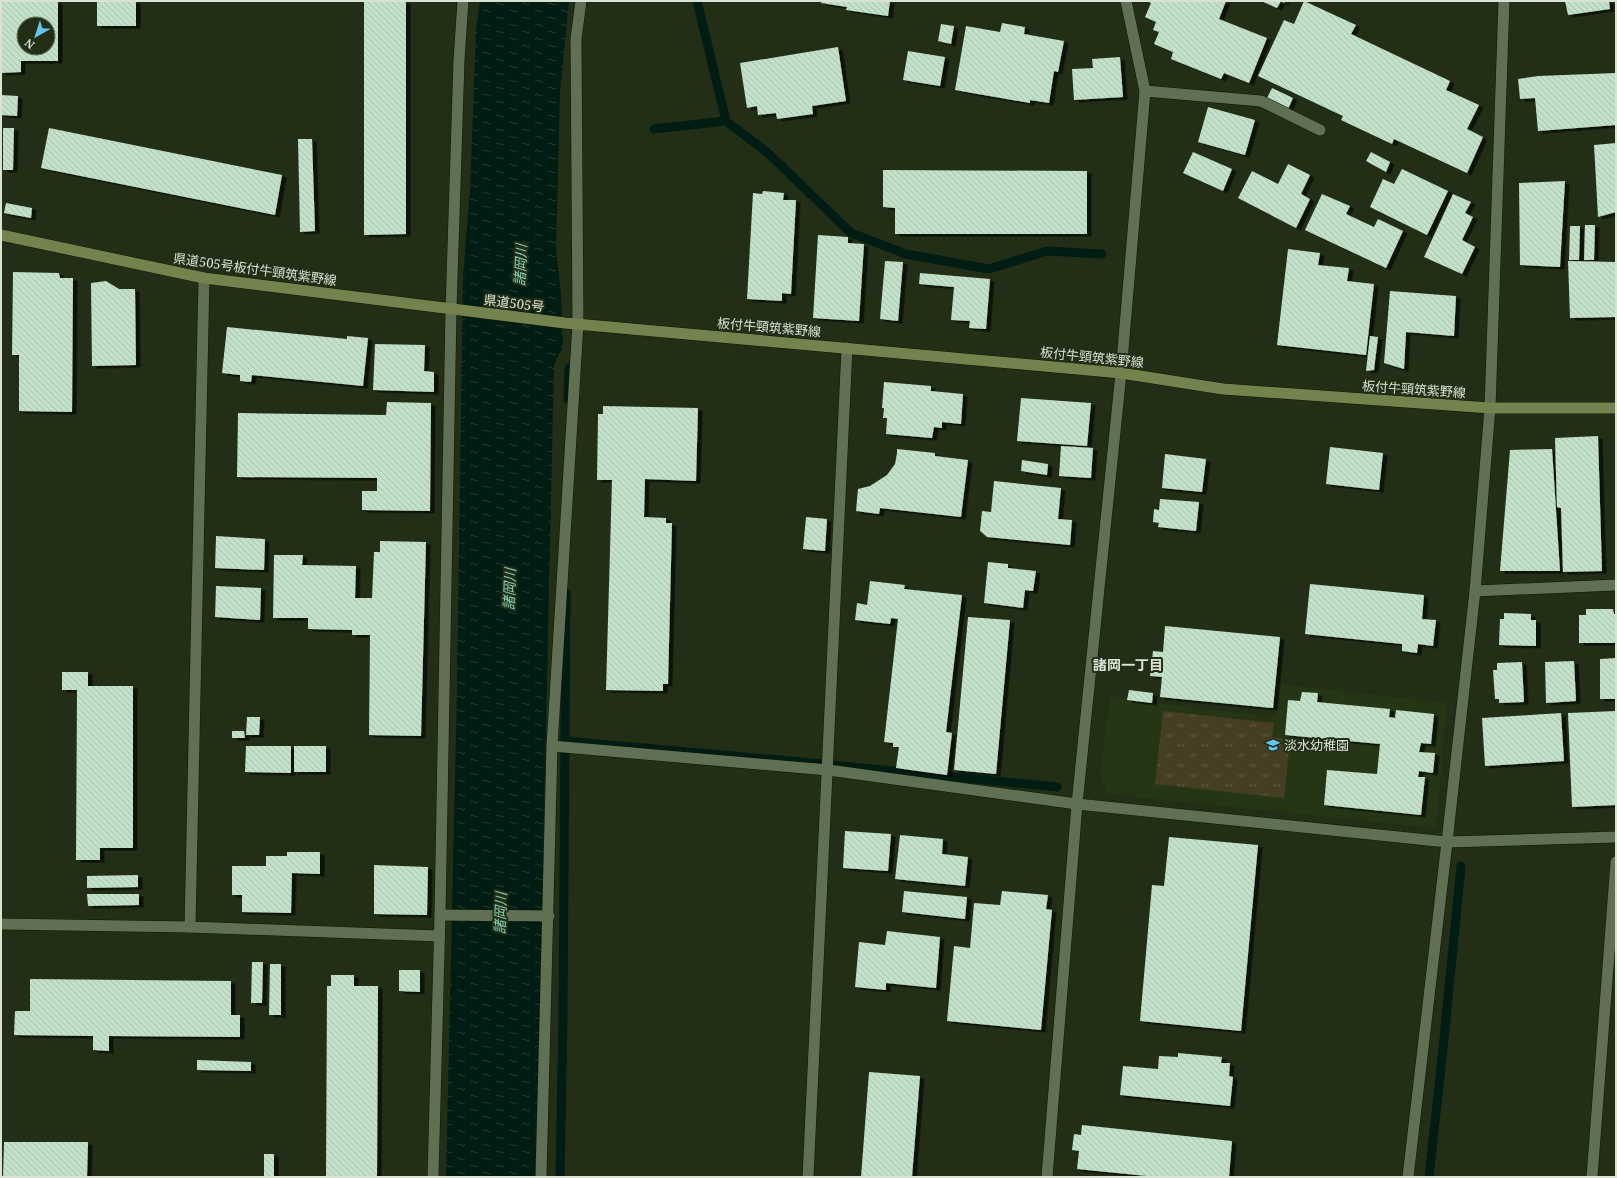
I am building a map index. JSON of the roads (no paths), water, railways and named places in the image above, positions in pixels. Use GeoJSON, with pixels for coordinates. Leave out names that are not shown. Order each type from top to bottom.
{"type":"FeatureCollection","features":[{"type":"Feature","properties":{"kind":"main road","name":"県道505号板付牛頸筑紫野線"},"geometry":{"type":"LineString","coordinates":[[1,234],[204,278],[455,310]]}},
{"type":"Feature","properties":{"kind":"main road","name":"県道505号"},"geometry":{"type":"LineString","coordinates":[[455,310],[565,323]]}},
{"type":"Feature","properties":{"kind":"main road","name":"板付牛頸筑紫野線"},"geometry":{"type":"LineString","coordinates":[[565,323],[1121,373],[1223,389],[1490,408],[1616,408]]}},
{"type":"Feature","properties":{"kind":"street"},"geometry":{"type":"LineString","coordinates":[[433,1177],[455,310],[458,60],[463,1]]}},
{"type":"Feature","properties":{"kind":"street"},"geometry":{"type":"LineString","coordinates":[[541,1177],[549,916],[552,746],[578,324],[576,39],[581,1]]}},
{"type":"Feature","properties":{"kind":"street"},"geometry":{"type":"LineString","coordinates":[[1047,1177],[1077,804],[1121,373],[1145,91],[1126,1]]}},
{"type":"Feature","properties":{"kind":"street"},"geometry":{"type":"LineString","coordinates":[[1408,1177],[1447,842],[1474,591],[1490,408],[1504,1]]}},
{"type":"Feature","properties":{"kind":"street"},"geometry":{"type":"LineString","coordinates":[[1145,91],[1261,101],[1320,130]]}},
{"type":"Feature","properties":{"kind":"street"},"geometry":{"type":"LineString","coordinates":[[190,927],[204,278]]}},
{"type":"Feature","properties":{"kind":"street"},"geometry":{"type":"LineString","coordinates":[[808,1177],[847,348]]}},
{"type":"Feature","properties":{"kind":"street"},"geometry":{"type":"LineString","coordinates":[[1474,591],[1616,585]]}},
{"type":"Feature","properties":{"kind":"street"},"geometry":{"type":"LineString","coordinates":[[552,746],[828,770],[1077,804],[1447,842],[1616,837]]}},
{"type":"Feature","properties":{"kind":"street"},"geometry":{"type":"LineString","coordinates":[[1592,1177],[1616,862]]}},
{"type":"Feature","properties":{"kind":"street"},"geometry":{"type":"LineString","coordinates":[[440,915],[549,916]]}},
{"type":"Feature","properties":{"kind":"street"},"geometry":{"type":"LineString","coordinates":[[1,924],[190,927],[439,936]]}},
{"type":"Feature","properties":{"kind":"water","name":"諸岡川"},"geometry":{"type":"Polygon","coordinates":[[[480,1],[569,1],[560,93],[556,248],[561,294],[563,346],[554,365],[536,1177],[446,1177],[457,688],[463,276],[470,190],[476,32],[480,1]]]}},
{"type":"Feature","properties":{"kind":"waterway"},"geometry":{"type":"LineString","coordinates":[[697,1],[726,121]]}},
{"type":"Feature","properties":{"kind":"waterway"},"geometry":{"type":"LineString","coordinates":[[654,129],[726,121],[768,153],[851,233],[906,254],[989,269],[1047,251],[1102,254]]}},
{"type":"Feature","properties":{"kind":"waterway"},"geometry":{"type":"LineString","coordinates":[[568,400],[569,368]]}},
{"type":"Feature","properties":{"kind":"waterway"},"geometry":{"type":"LineString","coordinates":[[560,1177],[563,1016],[566,593]]}},
{"type":"Feature","properties":{"kind":"waterway"},"geometry":{"type":"LineString","coordinates":[[565,741],[1057,787]]}},
{"type":"Feature","properties":{"kind":"waterway"},"geometry":{"type":"LineString","coordinates":[[1429,1177],[1461,866]]}},
{"type":"Feature","properties":{"kind":"place","name":"淡水幼稚園"},"geometry":{"type":"Point","coordinates":[1273,745]}},
{"type":"Feature","properties":{"kind":"district","name":"諸岡一丁目"},"geometry":{"type":"Point","coordinates":[1128,664]}}]}
